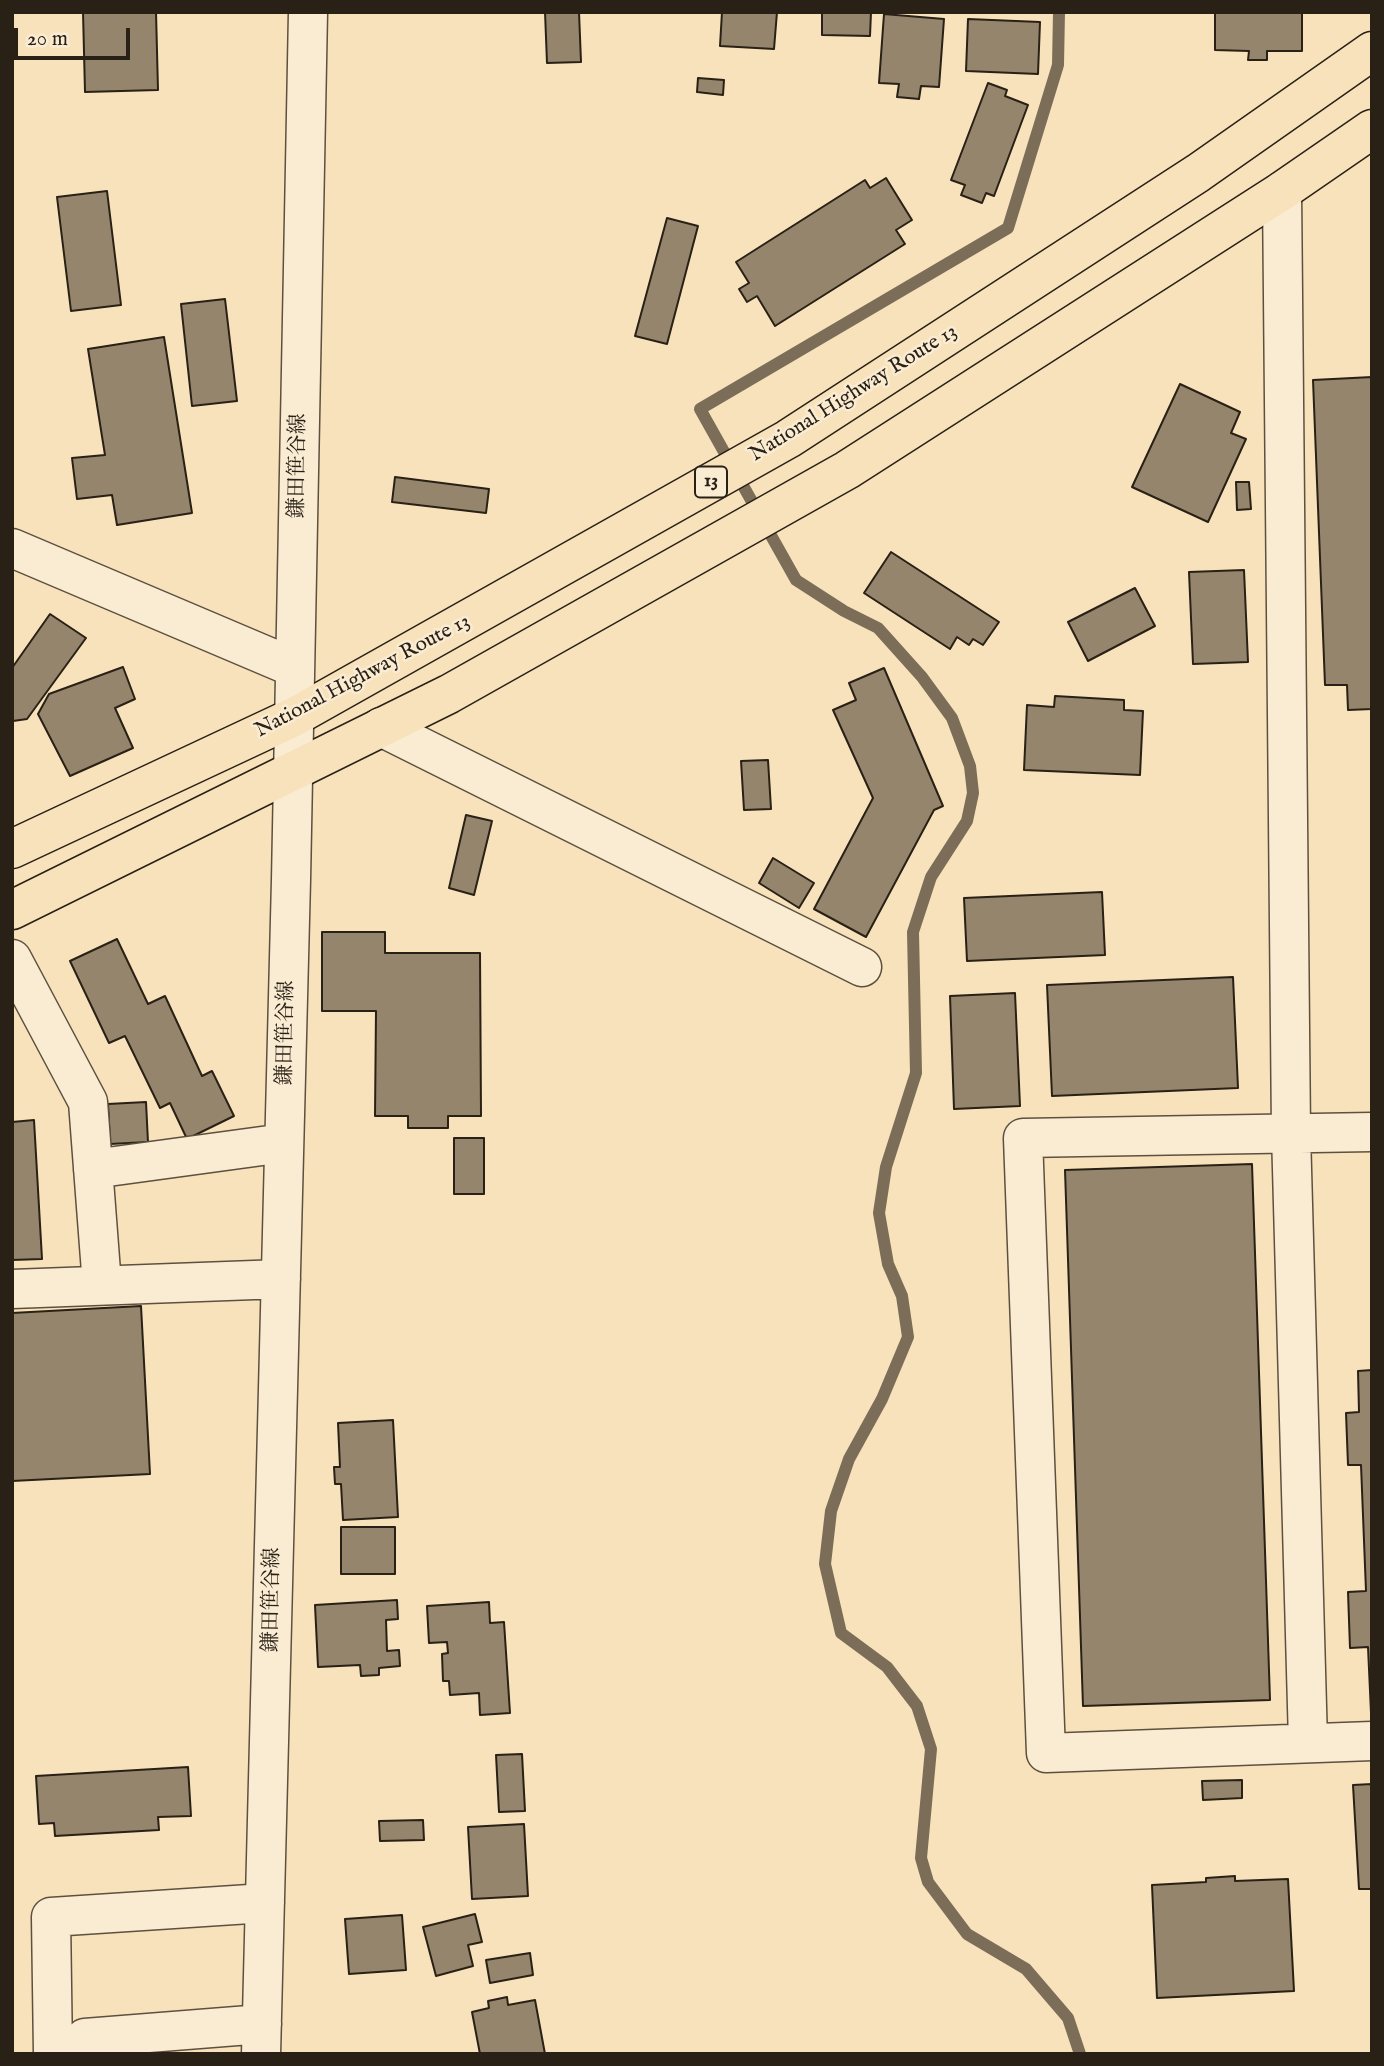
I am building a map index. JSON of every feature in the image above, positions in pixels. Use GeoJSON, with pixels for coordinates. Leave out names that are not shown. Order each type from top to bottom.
{"type":"FeatureCollection","features":[{"type":"Feature","properties":{"kind":"highway","name":"National Highway Route 13"},"geometry":{"type":"LineString","coordinates":[[12,849],[294,717],[788,439],[1198,173],[1372,51]]}},
{"type":"Feature","properties":{"kind":"highway"},"geometry":{"type":"LineString","coordinates":[[12,910],[449,694],[847,470],[1282,191],[1372,129]]}},
{"type":"Feature","properties":{"kind":"street","name":"鎌田笹谷線"},"geometry":{"type":"LineString","coordinates":[[261,2039],[285,1143],[308,12]]}},
{"type":"Feature","properties":{"kind":"street"},"geometry":{"type":"LineString","coordinates":[[1282,191],[1290,1133],[1308,1742]]}},
{"type":"Feature","properties":{"kind":"street"},"geometry":{"type":"LineString","coordinates":[[12,548],[295,668]]}},
{"type":"Feature","properties":{"kind":"street"},"geometry":{"type":"LineString","coordinates":[[381,727],[862,967]]}},
{"type":"Feature","properties":{"kind":"street"},"geometry":{"type":"LineString","coordinates":[[12,959],[88,1102],[102,1285]]}},
{"type":"Feature","properties":{"kind":"street"},"geometry":{"type":"LineString","coordinates":[[1372,1132],[1023,1138],[1046,1753],[1372,1741]]}},
{"type":"Feature","properties":{"kind":"street"},"geometry":{"type":"LineString","coordinates":[[93,1168],[285,1143]]}},
{"type":"Feature","properties":{"kind":"street"},"geometry":{"type":"LineString","coordinates":[[12,1289],[281,1279]]}},
{"type":"Feature","properties":{"kind":"street"},"geometry":{"type":"LineString","coordinates":[[53,2054],[51,1917],[265,1903]]}},
{"type":"Feature","properties":{"kind":"street"},"geometry":{"type":"LineString","coordinates":[[67,2054],[85,2038],[261,2039]]}},
{"type":"Feature","properties":{"kind":"building"},"geometry":{"type":"Polygon","coordinates":[[[83,12],[156,12],[158,90],[85,92],[83,12]]]}},
{"type":"Feature","properties":{"kind":"building"},"geometry":{"type":"Polygon","coordinates":[[[545,12],[579,12],[581,62],[547,63],[545,12]]]}},
{"type":"Feature","properties":{"kind":"building"},"geometry":{"type":"Polygon","coordinates":[[[722,12],[777,12],[774,49],[720,46],[722,12]]]}},
{"type":"Feature","properties":{"kind":"building"},"geometry":{"type":"Polygon","coordinates":[[[822,12],[871,12],[870,36],[822,35],[822,12]]]}},
{"type":"Feature","properties":{"kind":"building"},"geometry":{"type":"Polygon","coordinates":[[[1215,12],[1302,12],[1302,51],[1267,51],[1267,60],[1248,60],[1249,51],[1215,50],[1215,12]]]}},
{"type":"Feature","properties":{"kind":"building"},"geometry":{"type":"Polygon","coordinates":[[[884,14],[944,19],[939,87],[921,86],[919,99],[897,97],[899,84],[879,83],[884,14]]]}},
{"type":"Feature","properties":{"kind":"building"},"geometry":{"type":"Polygon","coordinates":[[[968,19],[1040,22],[1038,74],[966,71],[968,19]]]}},
{"type":"Feature","properties":{"kind":"building"},"geometry":{"type":"Polygon","coordinates":[[[698,78],[724,80],[723,95],[697,92],[698,78]]]}},
{"type":"Feature","properties":{"kind":"building"},"geometry":{"type":"Polygon","coordinates":[[[988,83],[1007,90],[1005,96],[1028,105],[994,196],[986,193],[982,203],[961,195],[965,185],[951,180],[988,83]]]}},
{"type":"Feature","properties":{"kind":"building"},"geometry":{"type":"Polygon","coordinates":[[[886,178],[912,220],[896,230],[905,244],[775,326],[757,296],[747,302],[739,289],[749,283],[736,262],[865,180],[870,188],[886,178]]]}},
{"type":"Feature","properties":{"kind":"building"},"geometry":{"type":"Polygon","coordinates":[[[107,191],[121,305],[71,311],[57,197],[107,191]]]}},
{"type":"Feature","properties":{"kind":"building"},"geometry":{"type":"Polygon","coordinates":[[[667,218],[698,226],[667,344],[635,336],[667,218]]]}},
{"type":"Feature","properties":{"kind":"building"},"geometry":{"type":"Polygon","coordinates":[[[225,299],[237,401],[192,406],[181,304],[225,299]]]}},
{"type":"Feature","properties":{"kind":"building"},"geometry":{"type":"Polygon","coordinates":[[[164,337],[192,513],[117,525],[112,495],[77,499],[72,458],[105,455],[88,349],[164,337]]]}},
{"type":"Feature","properties":{"kind":"building"},"geometry":{"type":"Polygon","coordinates":[[[1372,377],[1372,709],[1348,710],[1347,685],[1325,685],[1313,380],[1372,377]]]}},
{"type":"Feature","properties":{"kind":"building"},"geometry":{"type":"Polygon","coordinates":[[[1180,384],[1240,412],[1231,433],[1246,439],[1208,522],[1132,487],[1180,384]]]}},
{"type":"Feature","properties":{"kind":"building"},"geometry":{"type":"Polygon","coordinates":[[[395,477],[489,489],[486,513],[392,502],[395,477]]]}},
{"type":"Feature","properties":{"kind":"building"},"geometry":{"type":"Polygon","coordinates":[[[1236,482],[1249,482],[1251,509],[1237,510],[1236,482]]]}},
{"type":"Feature","properties":{"kind":"building"},"geometry":{"type":"Polygon","coordinates":[[[891,552],[999,622],[983,645],[973,639],[969,645],[957,637],[950,649],[864,593],[891,552]]]}},
{"type":"Feature","properties":{"kind":"building"},"geometry":{"type":"Polygon","coordinates":[[[1244,570],[1248,662],[1193,664],[1189,572],[1244,570]]]}},
{"type":"Feature","properties":{"kind":"building"},"geometry":{"type":"Polygon","coordinates":[[[1135,588],[1155,626],[1088,661],[1068,622],[1135,588]]]}},
{"type":"Feature","properties":{"kind":"building"},"geometry":{"type":"Polygon","coordinates":[[[50,614],[86,638],[27,719],[13,721],[12,668],[50,614]]]}},
{"type":"Feature","properties":{"kind":"building"},"geometry":{"type":"Polygon","coordinates":[[[123,667],[135,699],[115,708],[133,748],[70,776],[38,714],[49,694],[123,667]]]}},
{"type":"Feature","properties":{"kind":"building"},"geometry":{"type":"Polygon","coordinates":[[[884,668],[943,806],[934,810],[866,937],[814,909],[873,798],[833,710],[856,700],[849,683],[884,668]]]}},
{"type":"Feature","properties":{"kind":"building"},"geometry":{"type":"Polygon","coordinates":[[[1055,696],[1124,700],[1124,710],[1143,711],[1140,775],[1024,770],[1027,705],[1054,707],[1055,696]]]}},
{"type":"Feature","properties":{"kind":"building"},"geometry":{"type":"Polygon","coordinates":[[[768,760],[771,809],[744,810],[741,761],[768,760]]]}},
{"type":"Feature","properties":{"kind":"building"},"geometry":{"type":"Polygon","coordinates":[[[466,815],[492,821],[474,895],[449,888],[466,815]]]}},
{"type":"Feature","properties":{"kind":"building"},"geometry":{"type":"Polygon","coordinates":[[[773,858],[814,883],[799,908],[759,883],[773,858]]]}},
{"type":"Feature","properties":{"kind":"building"},"geometry":{"type":"Polygon","coordinates":[[[1102,892],[1105,955],[967,961],[964,898],[1102,892]]]}},
{"type":"Feature","properties":{"kind":"building"},"geometry":{"type":"Polygon","coordinates":[[[322,932],[385,932],[385,953],[480,953],[481,1116],[448,1116],[448,1128],[408,1128],[408,1116],[375,1116],[376,1011],[322,1011],[322,932]]]}},
{"type":"Feature","properties":{"kind":"building"},"geometry":{"type":"Polygon","coordinates":[[[117,939],[148,1004],[165,996],[202,1076],[212,1071],[234,1116],[187,1139],[170,1103],[160,1108],[125,1036],[109,1043],[70,961],[117,939]]]}},
{"type":"Feature","properties":{"kind":"building"},"geometry":{"type":"Polygon","coordinates":[[[1233,977],[1238,1088],[1052,1096],[1047,985],[1233,977]]]}},
{"type":"Feature","properties":{"kind":"building"},"geometry":{"type":"Polygon","coordinates":[[[1015,993],[1020,1106],[954,1109],[950,996],[1015,993]]]}},
{"type":"Feature","properties":{"kind":"building"},"geometry":{"type":"Polygon","coordinates":[[[146,1102],[148,1142],[110,1144],[108,1104],[146,1102]]]}},
{"type":"Feature","properties":{"kind":"building"},"geometry":{"type":"Polygon","coordinates":[[[34,1120],[42,1259],[12,1260],[12,1122],[34,1120]]]}},
{"type":"Feature","properties":{"kind":"building"},"geometry":{"type":"Polygon","coordinates":[[[454,1138],[484,1138],[484,1194],[454,1194],[454,1138]]]}},
{"type":"Feature","properties":{"kind":"building"},"geometry":{"type":"Polygon","coordinates":[[[1252,1164],[1270,1700],[1083,1706],[1065,1170],[1252,1164]]]}},
{"type":"Feature","properties":{"kind":"building"},"geometry":{"type":"Polygon","coordinates":[[[141,1306],[150,1474],[12,1481],[12,1313],[141,1306]]]}},
{"type":"Feature","properties":{"kind":"building"},"geometry":{"type":"Polygon","coordinates":[[[1372,1370],[1371,1713],[1368,1647],[1350,1648],[1348,1592],[1366,1591],[1361,1465],[1348,1465],[1346,1413],[1359,1412],[1358,1371],[1372,1370]]]}},
{"type":"Feature","properties":{"kind":"building"},"geometry":{"type":"Polygon","coordinates":[[[393,1420],[398,1517],[343,1520],[341,1484],[335,1484],[334,1467],[340,1467],[338,1423],[393,1420]]]}},
{"type":"Feature","properties":{"kind":"building"},"geometry":{"type":"Polygon","coordinates":[[[341,1527],[395,1527],[395,1574],[341,1574],[341,1527]]]}},
{"type":"Feature","properties":{"kind":"building"},"geometry":{"type":"Polygon","coordinates":[[[397,1600],[398,1619],[386,1620],[387,1651],[399,1650],[400,1666],[379,1668],[379,1675],[361,1676],[360,1665],[318,1667],[315,1605],[397,1600]]]}},
{"type":"Feature","properties":{"kind":"building"},"geometry":{"type":"Polygon","coordinates":[[[489,1602],[490,1623],[504,1622],[510,1713],[480,1715],[479,1693],[450,1695],[449,1681],[443,1681],[442,1654],[448,1653],[447,1642],[429,1643],[427,1606],[489,1602]]]}},
{"type":"Feature","properties":{"kind":"building"},"geometry":{"type":"Polygon","coordinates":[[[522,1754],[525,1811],[499,1812],[496,1755],[522,1754]]]}},
{"type":"Feature","properties":{"kind":"building"},"geometry":{"type":"Polygon","coordinates":[[[188,1767],[191,1816],[158,1817],[159,1830],[55,1836],[54,1823],[39,1824],[36,1776],[188,1767]]]}},
{"type":"Feature","properties":{"kind":"building"},"geometry":{"type":"Polygon","coordinates":[[[1242,1780],[1242,1798],[1203,1800],[1202,1781],[1242,1780]]]}},
{"type":"Feature","properties":{"kind":"building"},"geometry":{"type":"Polygon","coordinates":[[[1372,1784],[1372,1889],[1359,1889],[1353,1785],[1372,1784]]]}},
{"type":"Feature","properties":{"kind":"building"},"geometry":{"type":"Polygon","coordinates":[[[423,1820],[424,1840],[380,1841],[379,1821],[423,1820]]]}},
{"type":"Feature","properties":{"kind":"building"},"geometry":{"type":"Polygon","coordinates":[[[524,1824],[528,1896],[472,1899],[468,1827],[524,1824]]]}},
{"type":"Feature","properties":{"kind":"building"},"geometry":{"type":"Polygon","coordinates":[[[1235,1876],[1235,1881],[1288,1879],[1294,1991],[1157,1998],[1152,1885],[1206,1882],[1206,1878],[1235,1876]]]}},
{"type":"Feature","properties":{"kind":"building"},"geometry":{"type":"Polygon","coordinates":[[[475,1914],[482,1942],[468,1945],[473,1966],[436,1976],[423,1927],[475,1914]]]}},
{"type":"Feature","properties":{"kind":"building"},"geometry":{"type":"Polygon","coordinates":[[[402,1915],[406,1970],[349,1974],[345,1919],[402,1915]]]}},
{"type":"Feature","properties":{"kind":"building"},"geometry":{"type":"Polygon","coordinates":[[[530,1953],[533,1975],[490,1983],[486,1960],[530,1953]]]}},
{"type":"Feature","properties":{"kind":"building"},"geometry":{"type":"Polygon","coordinates":[[[507,1997],[508,2005],[535,2000],[545,2054],[480,2054],[472,2012],[489,2008],[488,2001],[507,1997]]]}},
{"type":"Feature","properties":{"kind":"waterway"},"geometry":{"type":"LineString","coordinates":[[1059,12],[1058,65],[1008,228],[700,409],[796,580],[844,611],[878,628],[922,677],[952,718],[970,766],[973,793],[967,821],[931,877],[913,932],[916,1073],[886,1167],[879,1213],[888,1264],[902,1296],[908,1337],[882,1399],[849,1459],[831,1511],[825,1564],[841,1633],[887,1667],[917,1706],[931,1749],[921,1858],[928,1882],[967,1934],[1026,1969],[1068,2018],[1080,2054]]}}]}
